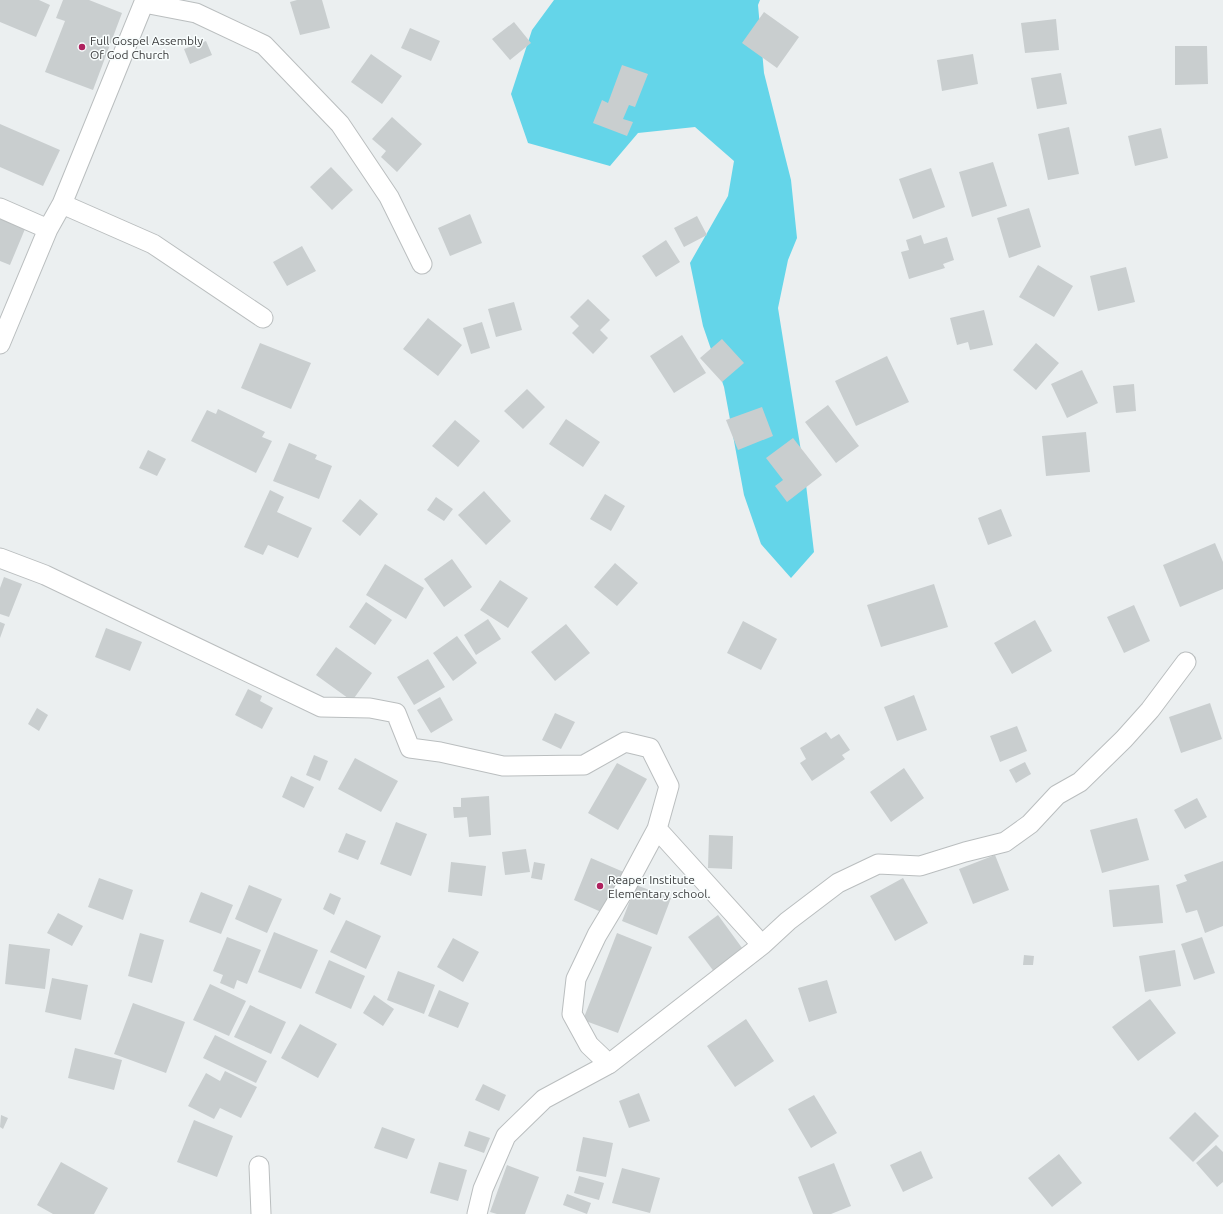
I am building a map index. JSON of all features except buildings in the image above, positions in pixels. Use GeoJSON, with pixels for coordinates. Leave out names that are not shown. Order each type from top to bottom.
{"type":"FeatureCollection","features":[{"type":"Feature","properties":{"kind":"street"},"geometry":{"type":"LineString","coordinates":[[0,344],[48,229],[62,204],[144,1],[196,13],[264,46],[340,124],[389,197],[422,264]]}},
{"type":"Feature","properties":{"kind":"street"},"geometry":{"type":"LineString","coordinates":[[62,204],[153,244],[263,318]]}},
{"type":"Feature","properties":{"kind":"street"},"geometry":{"type":"LineString","coordinates":[[0,208],[48,229]]}},
{"type":"Feature","properties":{"kind":"street"},"geometry":{"type":"LineString","coordinates":[[0,558],[45,575],[321,707],[370,708],[396,713],[410,748],[440,752],[503,766],[584,765],[625,742],[650,748],[669,786],[657,829],[627,885],[597,935],[576,980],[572,1014],[589,1045],[610,1064]]}},
{"type":"Feature","properties":{"kind":"street"},"geometry":{"type":"LineString","coordinates":[[477,1214],[483,1190],[506,1136],[544,1099],[610,1064],[762,946],[788,921],[838,883],[878,864],[920,866],[965,852],[1005,842],[1030,824],[1057,795],[1080,782],[1150,710],[1186,662]]}},
{"type":"Feature","properties":{"kind":"street"},"geometry":{"type":"LineString","coordinates":[[657,829],[762,946]]}},
{"type":"Feature","properties":{"kind":"street"},"geometry":{"type":"LineString","coordinates":[[260,1166],[261,1214]]}},
{"type":"Feature","properties":{"kind":"shaded area"},"geometry":{"type":"Polygon","coordinates":[[[554,0],[760,0],[758,5],[764,73],[791,180],[797,238],[788,260],[778,308],[805,476],[814,552],[791,578],[761,544],[744,495],[724,387],[703,326],[690,263],[728,196],[734,161],[695,127],[638,133],[610,166],[528,143],[511,94],[532,30],[554,0]]]}},
{"type":"Feature","properties":{"kind":"place","name":"Full Gospel Assembly Of God Church"},"geometry":{"type":"Point","coordinates":[82,47]}},
{"type":"Feature","properties":{"kind":"place","name":"Reaper Institute Elementary school."},"geometry":{"type":"Point","coordinates":[600,886]}}]}
